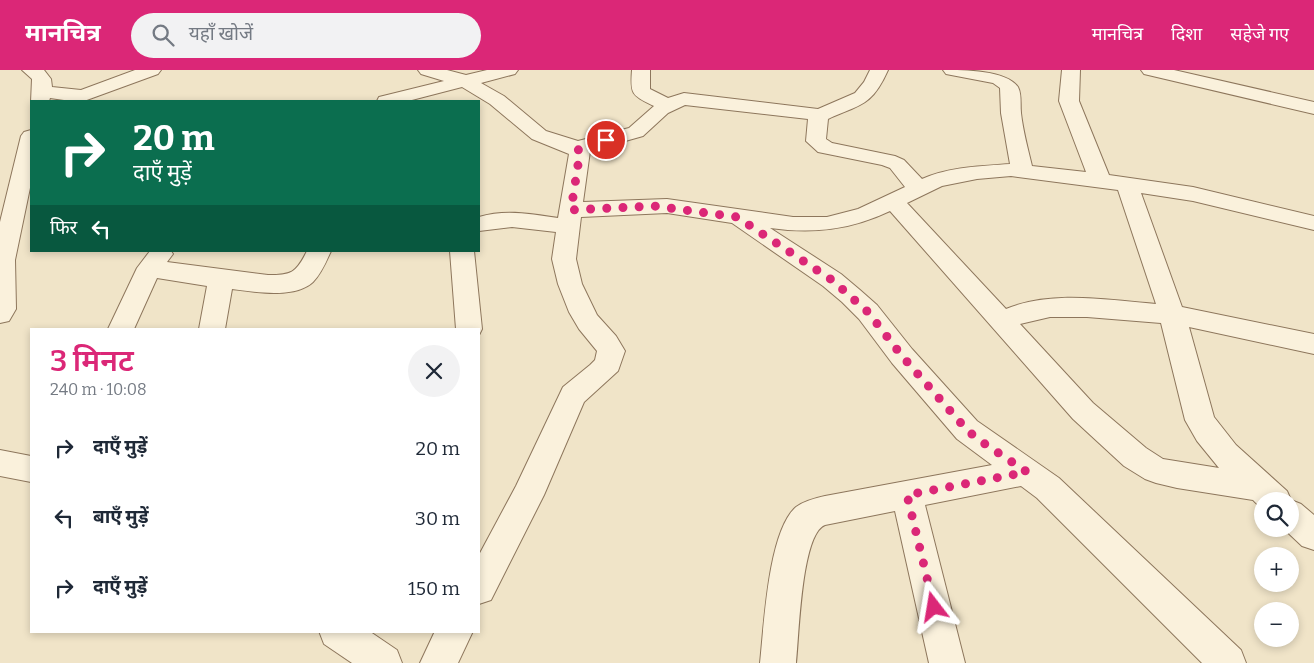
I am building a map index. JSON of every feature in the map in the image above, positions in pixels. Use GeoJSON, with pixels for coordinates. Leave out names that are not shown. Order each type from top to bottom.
{"type":"FeatureCollection","features":[{"type":"Feature","properties":{"kind":"street"},"geometry":{"type":"LineString","coordinates":[[31,70],[42,78],[44,85],[41,96],[84,95],[152,70]]}},
{"type":"Feature","properties":{"kind":"street"},"geometry":{"type":"LineString","coordinates":[[427,70],[465,81],[497,100],[539,135],[577,148],[636,132],[644,128],[666,104]]}},
{"type":"Feature","properties":{"kind":"street"},"geometry":{"type":"LineString","coordinates":[[393,100],[421,96],[465,81],[509,70]]}},
{"type":"Feature","properties":{"kind":"street"},"geometry":{"type":"LineString","coordinates":[[640,70],[640,89],[642,93],[666,104],[693,99],[820,115],[861,99],[867,94],[879,70]]}},
{"type":"Feature","properties":{"kind":"street"},"geometry":{"type":"LineString","coordinates":[[952,70],[998,78],[1009,87],[1011,93],[1011,113],[1022,171]]}},
{"type":"Feature","properties":{"kind":"street"},"geometry":{"type":"LineString","coordinates":[[1071,70],[1069,101],[1100,180]]}},
{"type":"Feature","properties":{"kind":"street"},"geometry":{"type":"LineString","coordinates":[[1150,70],[1314,108]]}},
{"type":"Feature","properties":{"kind":"street"},"geometry":{"type":"LineString","coordinates":[[820,115],[816,135],[816,141],[819,145],[825,148],[888,160],[897,164],[919,189]]}},
{"type":"Feature","properties":{"kind":"street"},"geometry":{"type":"LineString","coordinates":[[0,314],[3,310],[3,260],[30,140]]}},
{"type":"Feature","properties":{"kind":"street"},"geometry":{"type":"LineString","coordinates":[[480,586],[528,495],[573,395],[608,364],[611,351],[607,343],[588,322],[570,284],[564,259],[580,152],[577,148]]}},
{"type":"Feature","properties":{"kind":"street"},"geometry":{"type":"LineString","coordinates":[[480,224],[488,221],[570,219],[654,206],[793,224],[828,224],[866,214],[936,181],[999,170],[1100,180],[1193,194],[1314,223]]}},
{"type":"Feature","properties":{"kind":"street"},"geometry":{"type":"LineString","coordinates":[[1127,184],[1172,314],[1200,420],[1206,431],[1228,458],[1266,492]]}},
{"type":"Feature","properties":{"kind":"street"},"geometry":{"type":"LineString","coordinates":[[894,202],[1083,411],[1135,457],[1156,470],[1259,492]]}},
{"type":"Feature","properties":{"kind":"street"},"geometry":{"type":"LineString","coordinates":[[737,217],[832,280],[868,312],[902,356],[967,430],[1048,488],[1228,663]]}},
{"type":"Feature","properties":{"kind":"street"},"geometry":{"type":"LineString","coordinates":[[122,328],[156,260],[221,278],[280,284],[294,282],[308,272],[318,252]]}},
{"type":"Feature","properties":{"kind":"street"},"geometry":{"type":"LineString","coordinates":[[462,252],[469,328]]}},
{"type":"Feature","properties":{"kind":"street"},"geometry":{"type":"LineString","coordinates":[[212,328],[221,278]]}},
{"type":"Feature","properties":{"kind":"street"},"geometry":{"type":"LineString","coordinates":[[1002,321],[1022,313],[1072,307],[1172,314],[1314,344]]}},
{"type":"Feature","properties":{"kind":"street"},"geometry":{"type":"LineString","coordinates":[[0,463],[30,469]]}},
{"type":"Feature","properties":{"kind":"street"},"geometry":{"type":"LineString","coordinates":[[778,663],[790,554],[796,536],[806,518],[827,511],[1027,472]]}},
{"type":"Feature","properties":{"kind":"street"},"geometry":{"type":"LineString","coordinates":[[907,495],[947,663]]}},
{"type":"Feature","properties":{"kind":"street"},"geometry":{"type":"LineString","coordinates":[[1299,522],[1314,535]]}},
{"type":"Feature","properties":{"kind":"street"},"geometry":{"type":"LineString","coordinates":[[340,633],[384,663]]}},
{"type":"Feature","properties":{"kind":"street"},"geometry":{"type":"LineString","coordinates":[[438,663],[455,633]]}},
{"type":"Feature","properties":{"kind":"route"},"geometry":{"type":"LineString","coordinates":[[606,140],[577,148],[580,152],[571,210],[667,206],[737,217],[832,280],[868,312],[902,356],[967,430],[1027,472],[907,495],[934,607]]}}]}
